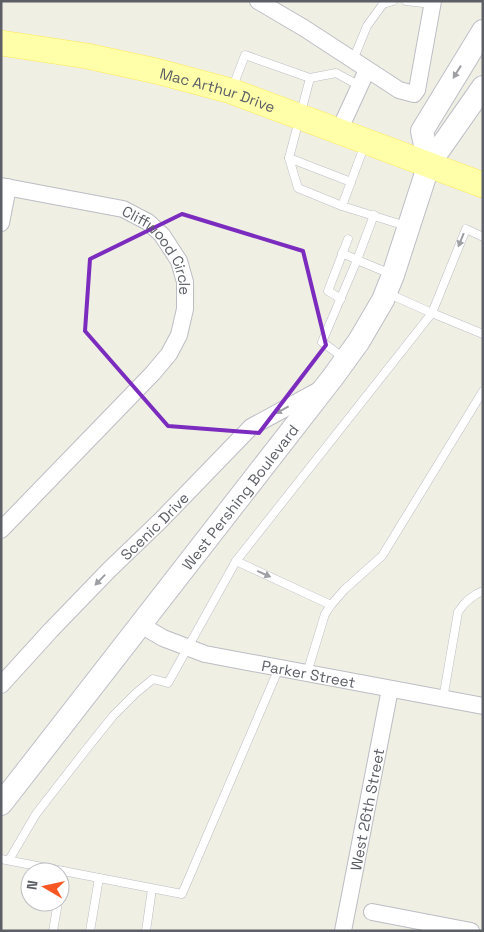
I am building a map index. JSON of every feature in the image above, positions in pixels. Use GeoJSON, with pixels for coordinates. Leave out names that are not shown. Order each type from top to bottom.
{"type":"FeatureCollection","features":[{"type":"Feature","properties":{"kind":"main road","name":"Mac Arthur Drive"},"geometry":{"type":"LineString","coordinates":[[1,43],[87,56],[156,70],[231,91],[483,185]]}},
{"type":"Feature","properties":{"kind":"street"},"geometry":{"type":"LineString","coordinates":[[258,1],[279,7],[367,70],[399,90],[414,94],[417,90],[433,3]]}},
{"type":"Feature","properties":{"kind":"street"},"geometry":{"type":"LineString","coordinates":[[429,164],[422,131],[483,31]]}},
{"type":"Feature","properties":{"kind":"street"},"geometry":{"type":"LineString","coordinates":[[340,131],[367,70]]}},
{"type":"Feature","properties":{"kind":"street","name":"West Pershing Boulevard"},"geometry":{"type":"LineString","coordinates":[[1,804],[325,387],[370,324],[389,284],[429,164],[483,87]]}},
{"type":"Feature","properties":{"kind":"street"},"geometry":{"type":"LineString","coordinates":[[1,223],[4,187]]}},
{"type":"Feature","properties":{"kind":"street","name":"Cliffwood Circle"},"geometry":{"type":"LineString","coordinates":[[1,530],[153,373],[169,354],[180,335],[185,309],[185,282],[179,261],[162,235],[148,222],[123,209],[4,187]]}},
{"type":"Feature","properties":{"kind":"street","name":"Scenic Drive"},"geometry":{"type":"LineString","coordinates":[[1,685],[64,616],[251,427],[325,387]]}},
{"type":"Feature","properties":{"kind":"street","name":"Parker Street"},"geometry":{"type":"LineString","coordinates":[[141,625],[163,638],[205,654],[483,706]]}},
{"type":"Feature","properties":{"kind":"street","name":"West 26th Street"},"geometry":{"type":"LineString","coordinates":[[343,931],[390,689]]}},
{"type":"Feature","properties":{"kind":"street"},"geometry":{"type":"LineString","coordinates":[[372,912],[471,931]]}},
{"type":"Feature","properties":{"kind":"lane"},"geometry":{"type":"LineString","coordinates":[[374,1],[383,4]]}},
{"type":"Feature","properties":{"kind":"lane"},"geometry":{"type":"LineString","coordinates":[[353,60],[367,26],[383,4],[392,1]]}},
{"type":"Feature","properties":{"kind":"lane"},"geometry":{"type":"LineString","coordinates":[[406,1],[433,3]]}},
{"type":"Feature","properties":{"kind":"lane"},"geometry":{"type":"LineString","coordinates":[[231,91],[245,55],[310,78],[336,73],[360,86]]}},
{"type":"Feature","properties":{"kind":"lane"},"geometry":{"type":"LineString","coordinates":[[310,78],[289,158],[298,188],[357,213],[374,215],[408,227]]}},
{"type":"Feature","properties":{"kind":"lane"},"geometry":{"type":"LineString","coordinates":[[342,206],[366,140]]}},
{"type":"Feature","properties":{"kind":"lane"},"geometry":{"type":"LineString","coordinates":[[289,158],[351,182]]}},
{"type":"Feature","properties":{"kind":"lane"},"geometry":{"type":"LineString","coordinates":[[346,359],[322,342],[374,215]]}},
{"type":"Feature","properties":{"kind":"lane"},"geometry":{"type":"LineString","coordinates":[[20,862],[5,859],[36,814],[113,716],[136,693],[153,679],[168,683],[236,562],[432,313],[466,229],[483,237]]}},
{"type":"Feature","properties":{"kind":"lane"},"geometry":{"type":"LineString","coordinates":[[341,299],[328,291],[348,239]]}},
{"type":"Feature","properties":{"kind":"lane"},"geometry":{"type":"LineString","coordinates":[[342,253],[357,260],[432,313],[483,334]]}},
{"type":"Feature","properties":{"kind":"lane"},"geometry":{"type":"LineString","coordinates":[[307,673],[325,614],[331,604],[382,556],[483,391]]}},
{"type":"Feature","properties":{"kind":"lane"},"geometry":{"type":"LineString","coordinates":[[236,562],[331,604]]}},
{"type":"Feature","properties":{"kind":"lane"},"geometry":{"type":"LineString","coordinates":[[443,699],[458,612],[477,593],[483,591]]}},
{"type":"Feature","properties":{"kind":"lane"},"geometry":{"type":"LineString","coordinates":[[70,872],[182,894],[280,668]]}},
{"type":"Feature","properties":{"kind":"lane"},"geometry":{"type":"LineString","coordinates":[[90,931],[99,878]]}},
{"type":"Feature","properties":{"kind":"lane"},"geometry":{"type":"LineString","coordinates":[[146,931],[152,889]]}},
{"type":"Feature","properties":{"kind":"lane"},"geometry":{"type":"LineString","coordinates":[[53,931],[56,912]]}},
{"type":"Feature","properties":{"kind":"highlighted area"},"geometry":{"type":"Polygon","coordinates":[[[182,214],[303,251],[326,345],[259,433],[168,426],[85,331],[90,259],[182,214]]]}}]}
